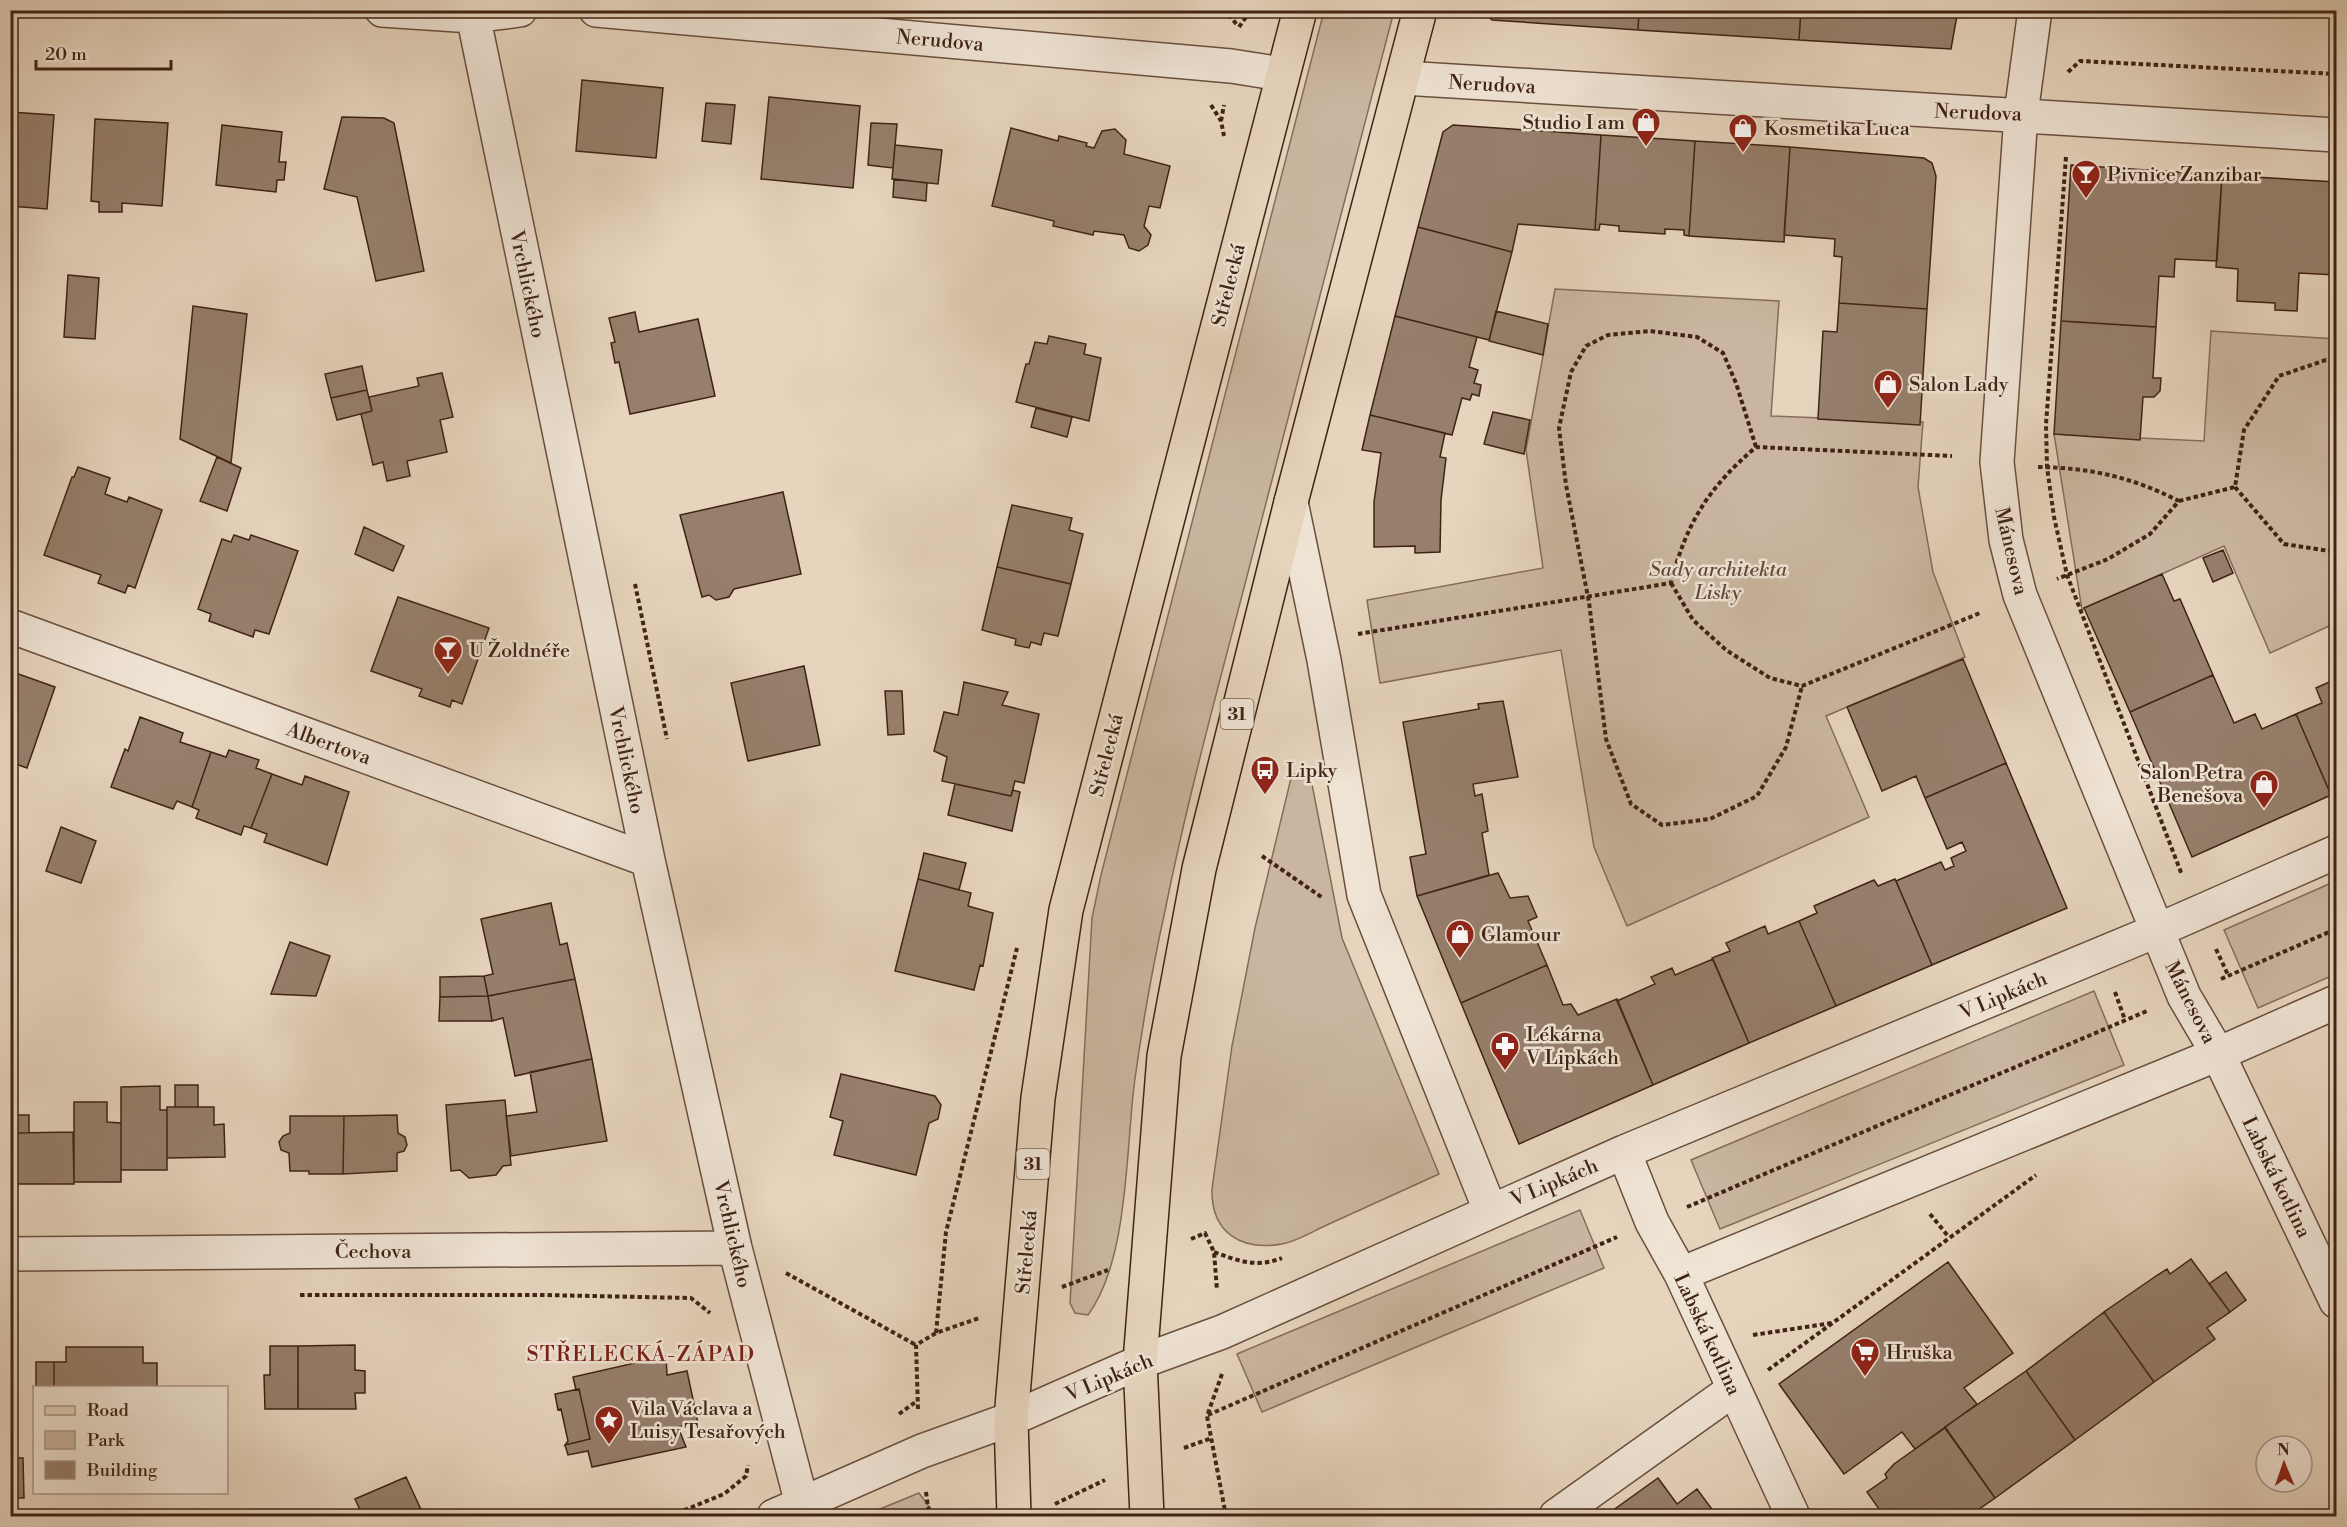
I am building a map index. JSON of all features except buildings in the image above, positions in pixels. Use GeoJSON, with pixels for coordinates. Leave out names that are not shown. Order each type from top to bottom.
{"type":"FeatureCollection","features":[{"type":"Feature","properties":{"kind":"main road","name":"Střelecká"},"geometry":{"type":"LineString","coordinates":[[1014,1516],[1011,1419],[1038,1098],[1066,910],[1300,10]]}},
{"type":"Feature","properties":{"kind":"main road","name":"31"},"geometry":{"type":"LineString","coordinates":[[1147,1516],[1140,1362],[1164,1056],[1199,869],[1291,502],[1420,10]]}},
{"type":"Feature","properties":{"kind":"street"},"geometry":{"type":"LineString","coordinates":[[382,10],[472,13],[520,10]]}},
{"type":"Feature","properties":{"kind":"street","name":"Nerudova"},"geometry":{"type":"LineString","coordinates":[[596,10],[1230,66],[1282,74]]}},
{"type":"Feature","properties":{"kind":"street","name":"Mánesova"},"geometry":{"type":"LineString","coordinates":[[2035,10],[2020,114],[1997,462],[2006,540],[2020,595],[2156,931],[2184,996],[2218,1054]]}},
{"type":"Feature","properties":{"kind":"street","name":"Vrchlického"},"geometry":{"type":"LineString","coordinates":[[472,13],[648,860],[735,1248],[788,1510]]}},
{"type":"Feature","properties":{"kind":"street","name":"Nerudova"},"geometry":{"type":"LineString","coordinates":[[1403,78],[2337,135]]}},
{"type":"Feature","properties":{"kind":"street"},"geometry":{"type":"LineString","coordinates":[[1291,502],[1324,660],[1365,895],[1490,1210]]}},
{"type":"Feature","properties":{"kind":"street","name":"Albertova"},"geometry":{"type":"LineString","coordinates":[[10,626],[648,860]]}},
{"type":"Feature","properties":{"kind":"street","name":"V Lipkách"},"geometry":{"type":"LineString","coordinates":[[788,1510],[922,1451],[1011,1419],[1140,1362],[1222,1332],[1490,1210],[1624,1152],[2156,931],[2337,852]]}},
{"type":"Feature","properties":{"kind":"street"},"geometry":{"type":"LineString","coordinates":[[1681,1274],[2218,1054],[2337,1002]]}},
{"type":"Feature","properties":{"kind":"street","name":"Labská kotlina"},"geometry":{"type":"LineString","coordinates":[[2218,1054],[2334,1289]]}},
{"type":"Feature","properties":{"kind":"street","name":"Labská kotlina"},"geometry":{"type":"LineString","coordinates":[[1624,1152],[1652,1222],[1681,1274],[1793,1516]]}},
{"type":"Feature","properties":{"kind":"street","name":"Čechova"},"geometry":{"type":"LineString","coordinates":[[10,1254],[735,1248]]}},
{"type":"Feature","properties":{"kind":"street"},"geometry":{"type":"LineString","coordinates":[[1556,1516],[1734,1389]]}},
{"type":"Feature","properties":{"kind":"path"},"geometry":{"type":"LineString","coordinates":[[2080,61],[2337,74]]}},
{"type":"Feature","properties":{"kind":"path"},"geometry":{"type":"LineString","coordinates":[[2065,147],[2061,253],[2056,272],[2046,424],[2047,467],[2054,517],[2067,575],[2182,875]]}},
{"type":"Feature","properties":{"kind":"path"},"geometry":{"type":"LineString","coordinates":[[1756,447],[1736,383],[1723,353],[1697,337],[1650,331],[1608,335],[1586,346],[1571,372],[1559,429],[1566,485],[1588,596],[1606,739],[1631,804],[1662,825],[1710,819],[1757,796],[1786,747],[1802,686]]}},
{"type":"Feature","properties":{"kind":"path"},"geometry":{"type":"LineString","coordinates":[[2337,361],[2326,360],[2279,376],[2244,430],[2235,487],[2284,544],[2337,552]]}},
{"type":"Feature","properties":{"kind":"path"},"geometry":{"type":"LineString","coordinates":[[1952,456],[1756,447],[1734,466],[1709,495],[1681,545],[1671,583],[1693,620],[1726,650],[1770,678],[1802,686],[1980,613]]}},
{"type":"Feature","properties":{"kind":"path"},"geometry":{"type":"LineString","coordinates":[[2036,467],[2100,471],[2152,487],[2180,501]]}},
{"type":"Feature","properties":{"kind":"path"},"geometry":{"type":"LineString","coordinates":[[2048,583],[2108,559],[2150,534],[2180,501],[2235,487]]}},
{"type":"Feature","properties":{"kind":"path"},"geometry":{"type":"LineString","coordinates":[[634,581],[668,742]]}},
{"type":"Feature","properties":{"kind":"path"},"geometry":{"type":"LineString","coordinates":[[1353,634],[1671,583]]}},
{"type":"Feature","properties":{"kind":"path"},"geometry":{"type":"LineString","coordinates":[[1262,856],[1327,900]]}},
{"type":"Feature","properties":{"kind":"path"},"geometry":{"type":"LineString","coordinates":[[2212,983],[2337,929]]}},
{"type":"Feature","properties":{"kind":"path"},"geometry":{"type":"LineString","coordinates":[[2215,947],[2228,975]]}},
{"type":"Feature","properties":{"kind":"path"},"geometry":{"type":"LineString","coordinates":[[2115,990],[2125,1020]]}},
{"type":"Feature","properties":{"kind":"path"},"geometry":{"type":"LineString","coordinates":[[1678,1211],[2152,1009]]}},
{"type":"Feature","properties":{"kind":"path"},"geometry":{"type":"LineString","coordinates":[[1773,1366],[2038,1173]]}},
{"type":"Feature","properties":{"kind":"path"},"geometry":{"type":"LineString","coordinates":[[1924,1207],[1948,1237]]}},
{"type":"Feature","properties":{"kind":"path"},"geometry":{"type":"LineString","coordinates":[[1183,1242],[1205,1233],[1214,1252],[1218,1296]]}},
{"type":"Feature","properties":{"kind":"path"},"geometry":{"type":"LineString","coordinates":[[1207,1416],[1622,1235]]}},
{"type":"Feature","properties":{"kind":"path"},"geometry":{"type":"LineString","coordinates":[[1214,1252],[1245,1264],[1272,1262],[1283,1257]]}},
{"type":"Feature","properties":{"kind":"path"},"geometry":{"type":"LineString","coordinates":[[783,1263],[786,1275],[916,1345]]}},
{"type":"Feature","properties":{"kind":"path"},"geometry":{"type":"LineString","coordinates":[[1071,1283],[1108,1270]]}},
{"type":"Feature","properties":{"kind":"path"},"geometry":{"type":"LineString","coordinates":[[292,1295],[542,1295],[691,1299]]}},
{"type":"Feature","properties":{"kind":"path"},"geometry":{"type":"LineString","coordinates":[[916,1345],[936,1334],[977,1319]]}},
{"type":"Feature","properties":{"kind":"path"},"geometry":{"type":"LineString","coordinates":[[1747,1335],[1833,1322]]}},
{"type":"Feature","properties":{"kind":"path"},"geometry":{"type":"LineString","coordinates":[[916,1345],[919,1420]]}},
{"type":"Feature","properties":{"kind":"path"},"geometry":{"type":"LineString","coordinates":[[1225,1365],[1207,1416],[1226,1516]]}},
{"type":"Feature","properties":{"kind":"path"},"geometry":{"type":"LineString","coordinates":[[1185,1447],[1212,1438]]}},
{"type":"Feature","properties":{"kind":"path"},"geometry":{"type":"LineString","coordinates":[[1052,1505],[1091,1486]]}},
{"type":"Feature","properties":{"kind":"path"},"geometry":{"type":"LineString","coordinates":[[670,1516],[724,1494]]}},
{"type":"Feature","properties":{"kind":"path"},"geometry":{"type":"LineString","coordinates":[[928,1507],[933,1516]]}},
{"type":"Feature","properties":{"kind":"green space"},"geometry":{"type":"Polygon","coordinates":[[[1324,11],[1394,11],[1207,729],[1175,861],[1152,973],[1141,1041],[1134,1086],[1123,1205],[1111,1266],[1101,1292],[1088,1315],[1075,1313],[1070,1303],[1092,918],[1101,875],[1324,11]]]}},
{"type":"Feature","properties":{"kind":"green space","name":"Sady architekta Lisky"},"geometry":{"type":"Polygon","coordinates":[[[1555,289],[1779,301],[1771,416],[1923,422],[1918,487],[1933,572],[1965,657],[1826,716],[1869,817],[1627,926],[1594,847],[1561,650],[1380,683],[1367,600],[1543,568],[1526,450],[1555,289]]]}},
{"type":"Feature","properties":{"kind":"green space"},"geometry":{"type":"Polygon","coordinates":[[[2211,331],[2336,339],[2336,623],[2270,653],[2224,546],[2082,610],[2054,434],[2204,441],[2211,331]]]}},
{"type":"Feature","properties":{"kind":"green space"},"geometry":{"type":"Polygon","coordinates":[[[1292,774],[1310,774],[1342,938],[1439,1174],[1294,1240],[1282,1244],[1254,1245],[1231,1236],[1223,1228],[1213,1204],[1212,1189],[1232,1046],[1255,928],[1292,774]]]}},
{"type":"Feature","properties":{"kind":"green space"},"geometry":{"type":"Polygon","coordinates":[[[2336,881],[2336,974],[2258,1008],[2224,930],[2336,881]]]}},
{"type":"Feature","properties":{"kind":"green space"},"geometry":{"type":"Polygon","coordinates":[[[2094,991],[2124,1065],[1720,1229],[1691,1160],[2094,991]]]}},
{"type":"Feature","properties":{"kind":"green space"},"geometry":{"type":"Polygon","coordinates":[[[1580,1210],[1604,1268],[1262,1412],[1237,1354],[1580,1210]]]}},
{"type":"Feature","properties":{"kind":"green space"},"geometry":{"type":"Polygon","coordinates":[[[919,1493],[930,1508],[932,1516],[863,1516],[919,1493]]]}},
{"type":"Feature","properties":{"kind":"place","name":"Studio I am"},"geometry":{"type":"Point","coordinates":[1646,148]}},
{"type":"Feature","properties":{"kind":"place","name":"Kosmetika Luca"},"geometry":{"type":"Point","coordinates":[1743,154]}},
{"type":"Feature","properties":{"kind":"place","name":"Pivnice Zanzibar"},"geometry":{"type":"Point","coordinates":[2086,200]}},
{"type":"Feature","properties":{"kind":"place","name":"Salon Lady"},"geometry":{"type":"Point","coordinates":[1888,410]}},
{"type":"Feature","properties":{"kind":"place","name":"U Žoldnéře"},"geometry":{"type":"Point","coordinates":[448,676]}},
{"type":"Feature","properties":{"kind":"place","name":"Lipky"},"geometry":{"type":"Point","coordinates":[1265,796]}},
{"type":"Feature","properties":{"kind":"place","name":"Salon Petra Benešova"},"geometry":{"type":"Point","coordinates":[2264,810]}},
{"type":"Feature","properties":{"kind":"place","name":"Glamour"},"geometry":{"type":"Point","coordinates":[1460,960]}},
{"type":"Feature","properties":{"kind":"place","name":"Lékárna V Lipkách"},"geometry":{"type":"Point","coordinates":[1505,1072]}},
{"type":"Feature","properties":{"kind":"place","name":"Hruška"},"geometry":{"type":"Point","coordinates":[1865,1378]}},
{"type":"Feature","properties":{"kind":"place","name":"Vila Václava a Luisy Tesařových"},"geometry":{"type":"Point","coordinates":[609,1446]}},
{"type":"Feature","properties":{"kind":"district","name":"STŘELECKÁ-ZÁPAD"},"geometry":{"type":"Point","coordinates":[641,1354]}}]}
